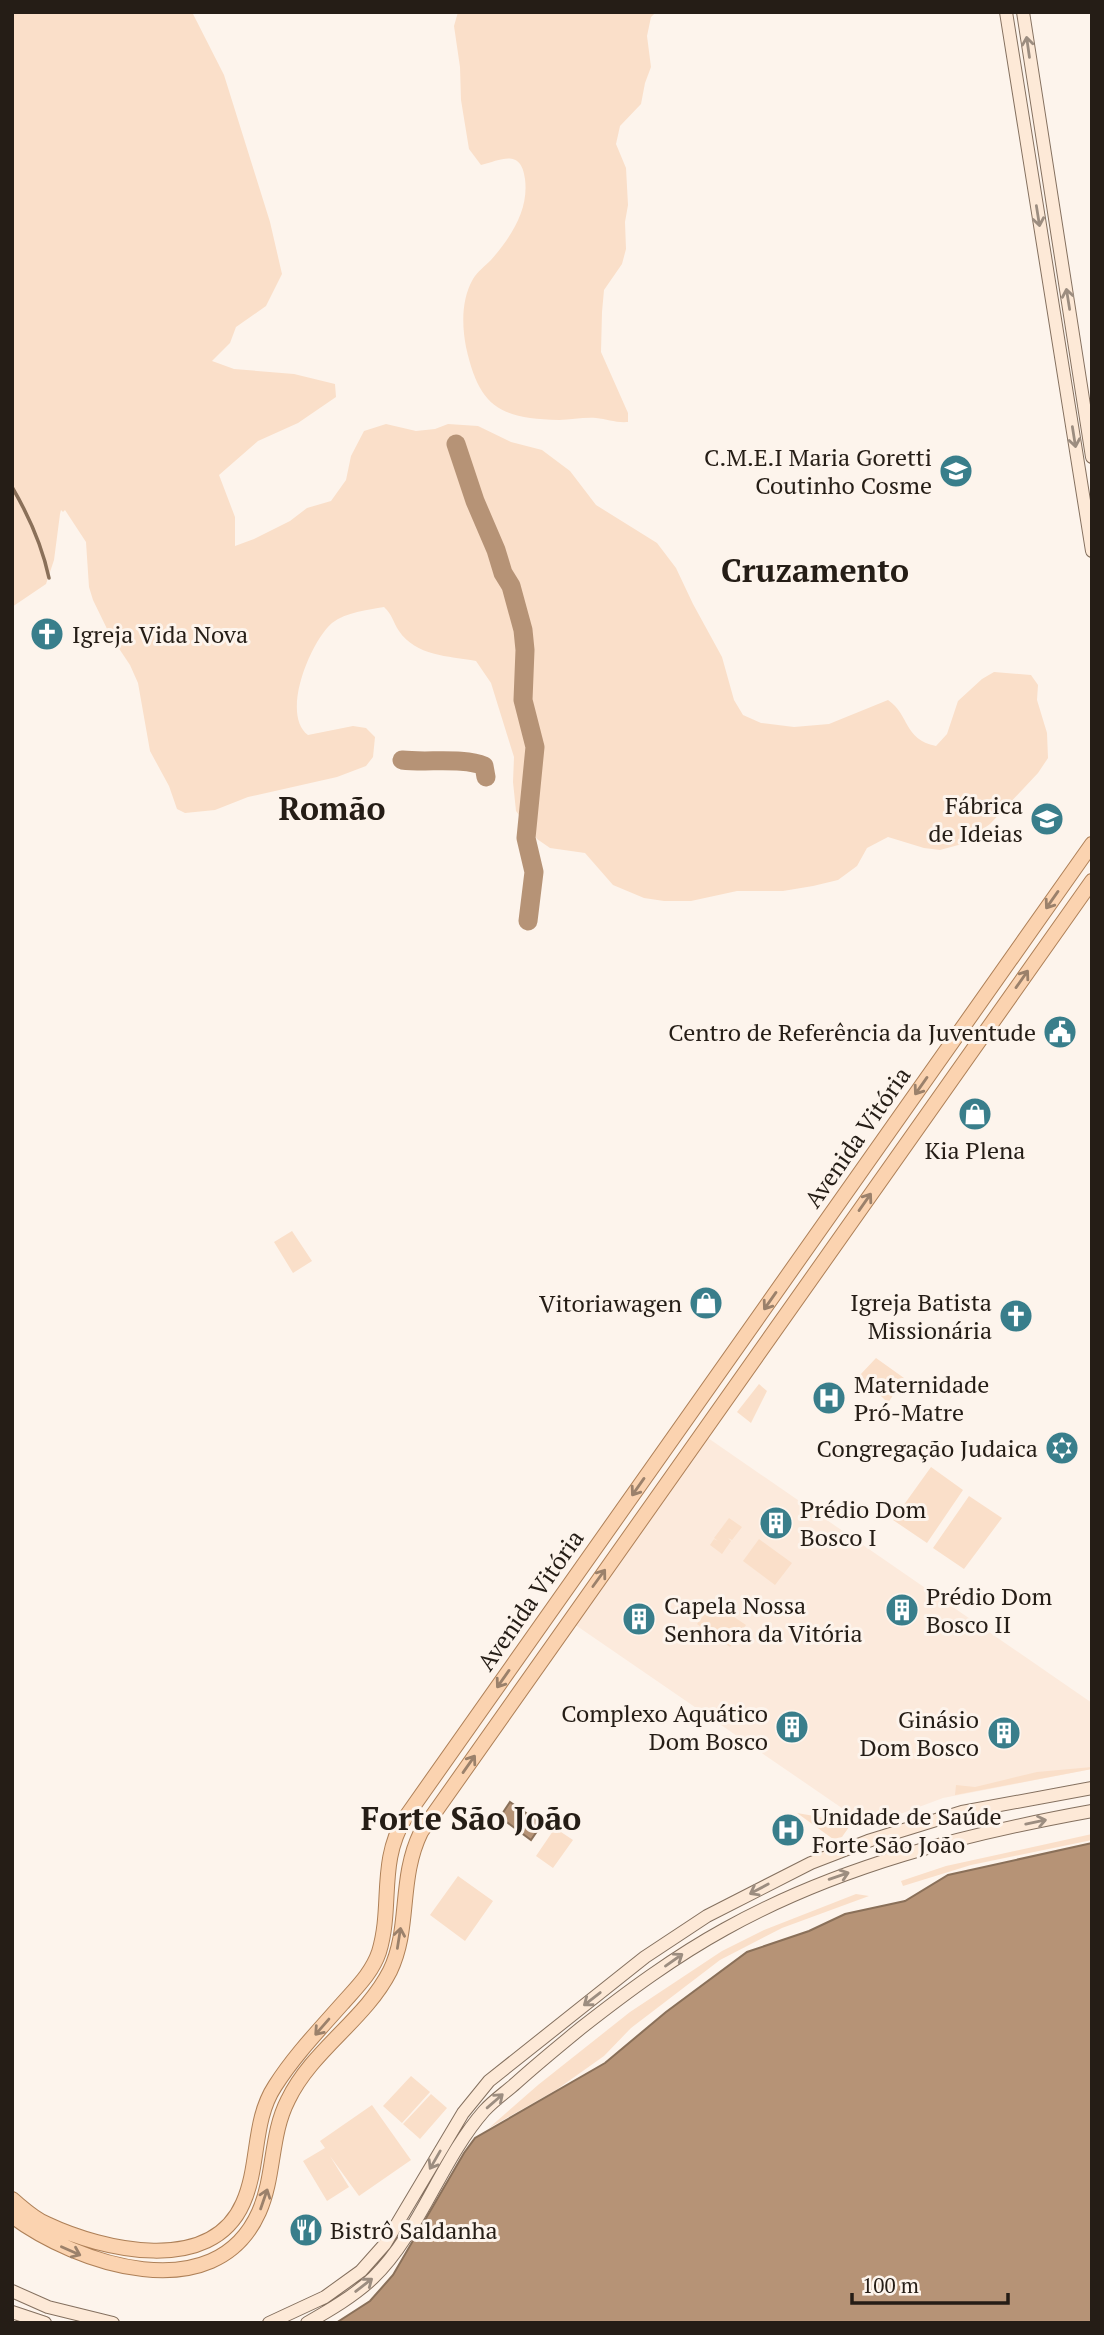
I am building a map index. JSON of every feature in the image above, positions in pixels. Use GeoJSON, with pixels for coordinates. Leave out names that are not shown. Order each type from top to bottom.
{"type":"FeatureCollection","features":[{"type":"Feature","properties":{"kind":"main road"},"geometry":{"type":"LineString","coordinates":[[1006,12],[1092,551]]}},
{"type":"Feature","properties":{"kind":"main road"},"geometry":{"type":"LineString","coordinates":[[1023,12],[1092,457]]}},
{"type":"Feature","properties":{"kind":"main road","name":"Avenida Vitória"},"geometry":{"type":"LineString","coordinates":[[12,2199],[44,2223],[108,2246],[135,2250],[160,2250],[194,2245],[210,2238],[230,2222],[243,2204],[260,2124],[271,2092],[299,2054],[363,1980],[378,1954],[382,1939],[388,1858],[399,1827],[1092,844]]}},
{"type":"Feature","properties":{"kind":"main road","name":"Avenida Vitória"},"geometry":{"type":"LineString","coordinates":[[12,2217],[35,2233],[79,2255],[115,2265],[158,2270],[191,2267],[216,2258],[232,2248],[245,2234],[258,2215],[266,2193],[277,2129],[288,2098],[315,2061],[378,1989],[391,1969],[400,1934],[407,1868],[421,1832],[1092,881]]}},
{"type":"Feature","properties":{"kind":"main road"},"geometry":{"type":"LineString","coordinates":[[692,1410],[718,1412]]}},
{"type":"Feature","properties":{"kind":"main road"},"geometry":{"type":"LineString","coordinates":[[269,2323],[317,2301],[361,2271],[385,2244],[463,2113],[488,2081],[645,1957],[707,1916],[811,1863],[868,1841],[962,1812],[1092,1788]]}},
{"type":"Feature","properties":{"kind":"main road"},"geometry":{"type":"LineString","coordinates":[[307,2323],[332,2309],[373,2278],[388,2260],[462,2139],[486,2109],[551,2052],[683,1953],[776,1903],[834,1878],[955,1839],[1092,1811]]}},
{"type":"Feature","properties":{"kind":"main road"},"geometry":{"type":"LineString","coordinates":[[12,2291],[48,2307],[113,2323]]}},
{"type":"Feature","properties":{"kind":"main road"},"geometry":{"type":"LineString","coordinates":[[12,2312],[45,2323]]}},
{"type":"Feature","properties":{"kind":"shaded area"},"geometry":{"type":"Polygon","coordinates":[[[12,12],[192,12],[224,75],[270,222],[282,274],[266,306],[236,327],[230,343],[212,361],[234,369],[294,374],[335,384],[336,397],[298,423],[258,441],[219,475],[235,517],[235,546],[290,521],[307,508],[331,501],[346,480],[351,456],[364,431],[386,424],[416,431],[435,429],[448,424],[478,426],[511,442],[542,450],[570,471],[596,505],[657,543],[676,568],[722,657],[734,700],[743,715],[761,723],[794,727],[829,724],[888,700],[918,738],[936,746],[947,734],[958,701],[982,679],[994,672],[1031,675],[1038,685],[1037,700],[1047,733],[1048,758],[1038,773],[990,824],[962,844],[940,850],[888,837],[867,848],[857,866],[838,880],[783,891],[737,891],[691,901],[644,898],[613,885],[585,853],[550,848],[537,839],[516,811],[514,757],[491,683],[476,661],[444,656],[414,646],[399,631],[384,607],[350,614],[332,623],[315,645],[298,695],[300,725],[308,735],[353,726],[366,728],[375,737],[373,757],[366,766],[337,777],[248,797],[215,810],[185,813],[177,809],[169,786],[150,751],[138,683],[93,600],[89,587],[86,542],[65,510],[61,510],[54,560],[46,584],[12,607],[12,12]]]}},
{"type":"Feature","properties":{"kind":"shaded area"},"geometry":{"type":"Polygon","coordinates":[[[458,12],[656,12],[651,17],[647,36],[651,67],[641,104],[620,126],[616,144],[626,168],[626,249],[622,264],[604,290],[602,312],[601,352],[628,413],[628,422],[596,418],[538,419],[507,412],[485,396],[471,367],[463,322],[466,296],[475,276],[512,232],[521,212],[526,190],[523,169],[515,160],[509,158],[481,165],[469,149],[454,26],[458,12]]]}},
{"type":"Feature","properties":{"kind":"shaded area"},"geometry":{"type":"Polygon","coordinates":[[[292,1231],[312,1261],[293,1273],[274,1242],[292,1231]]]}},
{"type":"Feature","properties":{"kind":"shaded area"},"geometry":{"type":"Polygon","coordinates":[[[876,1358],[904,1378],[888,1403],[860,1375],[876,1358]]]}},
{"type":"Feature","properties":{"kind":"shaded area"},"geometry":{"type":"Polygon","coordinates":[[[759,1384],[767,1391],[751,1423],[737,1412],[759,1384]]]}},
{"type":"Feature","properties":{"kind":"shaded area"},"geometry":{"type":"Polygon","coordinates":[[[708,1438],[1092,1703],[1092,1769],[943,1798],[868,1826],[574,1624],[708,1438]]]}},
{"type":"Feature","properties":{"kind":"shaded area"},"geometry":{"type":"Polygon","coordinates":[[[931,1467],[963,1490],[927,1543],[893,1520],[931,1467]]]}},
{"type":"Feature","properties":{"kind":"shaded area"},"geometry":{"type":"Polygon","coordinates":[[[969,1496],[1002,1518],[964,1569],[933,1548],[969,1496]]]}},
{"type":"Feature","properties":{"kind":"shaded area"},"geometry":{"type":"Polygon","coordinates":[[[729,1518],[742,1527],[732,1540],[728,1538],[731,1541],[722,1554],[710,1545],[714,1539],[718,1541],[714,1538],[729,1518]]]}},
{"type":"Feature","properties":{"kind":"shaded area"},"geometry":{"type":"Polygon","coordinates":[[[759,1539],[792,1563],[775,1585],[743,1561],[759,1539]]]}},
{"type":"Feature","properties":{"kind":"shaded area"},"geometry":{"type":"Polygon","coordinates":[[[713,1603],[746,1625],[730,1647],[697,1624],[713,1603]]]}},
{"type":"Feature","properties":{"kind":"shaded area"},"geometry":{"type":"Polygon","coordinates":[[[1092,1767],[955,1795],[956,1785],[975,1787],[1037,1772],[1092,1767]]]}},
{"type":"Feature","properties":{"kind":"shaded area"},"geometry":{"type":"Polygon","coordinates":[[[510,1802],[542,1824],[531,1840],[500,1817],[510,1802]]]}},
{"type":"Feature","properties":{"kind":"shaded area"},"geometry":{"type":"Polygon","coordinates":[[[797,1813],[837,1820],[849,1827],[842,1837],[833,1839],[797,1813]]]}},
{"type":"Feature","properties":{"kind":"shaded area"},"geometry":{"type":"Polygon","coordinates":[[[555,1828],[573,1840],[553,1868],[536,1856],[555,1828]]]}},
{"type":"Feature","properties":{"kind":"shaded area"},"geometry":{"type":"Polygon","coordinates":[[[1092,1834],[1092,1840],[971,1865],[903,1886],[901,1881],[946,1866],[1092,1834]]]}},
{"type":"Feature","properties":{"kind":"shaded area"},"geometry":{"type":"Polygon","coordinates":[[[1092,1843],[1092,2323],[336,2323],[370,2301],[393,2275],[475,2138],[605,2063],[666,2012],[747,1952],[809,1931],[845,1914],[905,1901],[948,1875],[1092,1843]]]}},
{"type":"Feature","properties":{"kind":"shaded area"},"geometry":{"type":"Polygon","coordinates":[[[458,1876],[493,1901],[465,1941],[430,1915],[458,1876]]]}},
{"type":"Feature","properties":{"kind":"shaded area"},"geometry":{"type":"Polygon","coordinates":[[[856,1894],[869,1896],[782,1928],[720,1960],[631,2028],[604,2056],[556,2090],[489,2128],[630,2012],[722,1951],[764,1930],[856,1894]]]}},
{"type":"Feature","properties":{"kind":"shaded area"},"geometry":{"type":"Polygon","coordinates":[[[411,2076],[430,2092],[402,2123],[383,2106],[411,2076]]]}},
{"type":"Feature","properties":{"kind":"shaded area"},"geometry":{"type":"Polygon","coordinates":[[[431,2094],[447,2108],[420,2139],[403,2124],[431,2094]]]}},
{"type":"Feature","properties":{"kind":"shaded area"},"geometry":{"type":"Polygon","coordinates":[[[372,2105],[411,2160],[359,2196],[330,2156],[349,2187],[327,2201],[303,2161],[325,2148],[320,2141],[372,2105]]]}},
{"type":"Feature","properties":{"kind":"waterway"},"geometry":{"type":"LineString","coordinates":[[456,444],[475,501],[503,573],[511,586],[523,630],[523,700],[535,747],[526,838],[534,872],[528,921]]}},
{"type":"Feature","properties":{"kind":"waterway"},"geometry":{"type":"LineString","coordinates":[[12,487],[34,531],[49,578]]}},
{"type":"Feature","properties":{"kind":"waterway"},"geometry":{"type":"LineString","coordinates":[[402,760],[476,763],[484,766],[486,777]]}},
{"type":"Feature","properties":{"kind":"place","name":"C.M.E.I Maria Goretti Coutinho Cosme"},"geometry":{"type":"Point","coordinates":[956,471]}},
{"type":"Feature","properties":{"kind":"place","name":"Igreja Vida Nova"},"geometry":{"type":"Point","coordinates":[47,634]}},
{"type":"Feature","properties":{"kind":"place","name":"Fábrica de Ideias"},"geometry":{"type":"Point","coordinates":[1047,819]}},
{"type":"Feature","properties":{"kind":"place","name":"Centro de Referência da Juventude"},"geometry":{"type":"Point","coordinates":[1060,1032]}},
{"type":"Feature","properties":{"kind":"place","name":"Kia Plena"},"geometry":{"type":"Point","coordinates":[975,1114]}},
{"type":"Feature","properties":{"kind":"place","name":"Vitoriawagen"},"geometry":{"type":"Point","coordinates":[706,1303]}},
{"type":"Feature","properties":{"kind":"place","name":"Igreja Batista Missionária"},"geometry":{"type":"Point","coordinates":[1016,1316]}},
{"type":"Feature","properties":{"kind":"place","name":"Maternidade Pró-Matre"},"geometry":{"type":"Point","coordinates":[829,1398]}},
{"type":"Feature","properties":{"kind":"place","name":"Congregação Judaica"},"geometry":{"type":"Point","coordinates":[1062,1448]}},
{"type":"Feature","properties":{"kind":"place","name":"Prédio Dom Bosco I"},"geometry":{"type":"Point","coordinates":[776,1523]}},
{"type":"Feature","properties":{"kind":"place","name":"Prédio Dom Bosco II"},"geometry":{"type":"Point","coordinates":[902,1610]}},
{"type":"Feature","properties":{"kind":"place","name":"Capela Nossa Senhora da Vitória"},"geometry":{"type":"Point","coordinates":[639,1619]}},
{"type":"Feature","properties":{"kind":"place","name":"Complexo Aquático Dom Bosco"},"geometry":{"type":"Point","coordinates":[792,1727]}},
{"type":"Feature","properties":{"kind":"place","name":"Ginásio Dom Bosco"},"geometry":{"type":"Point","coordinates":[1004,1733]}},
{"type":"Feature","properties":{"kind":"place","name":"Unidade de Saúde Forte São João"},"geometry":{"type":"Point","coordinates":[788,1830]}},
{"type":"Feature","properties":{"kind":"place","name":"Bistrô Saldanha"},"geometry":{"type":"Point","coordinates":[306,2230]}},
{"type":"Feature","properties":{"kind":"district","name":"Cruzamento"},"geometry":{"type":"Point","coordinates":[815,570]}},
{"type":"Feature","properties":{"kind":"district","name":"Romão"},"geometry":{"type":"Point","coordinates":[332,808]}},
{"type":"Feature","properties":{"kind":"district","name":"Forte São João"},"geometry":{"type":"Point","coordinates":[471,1818]}}]}
